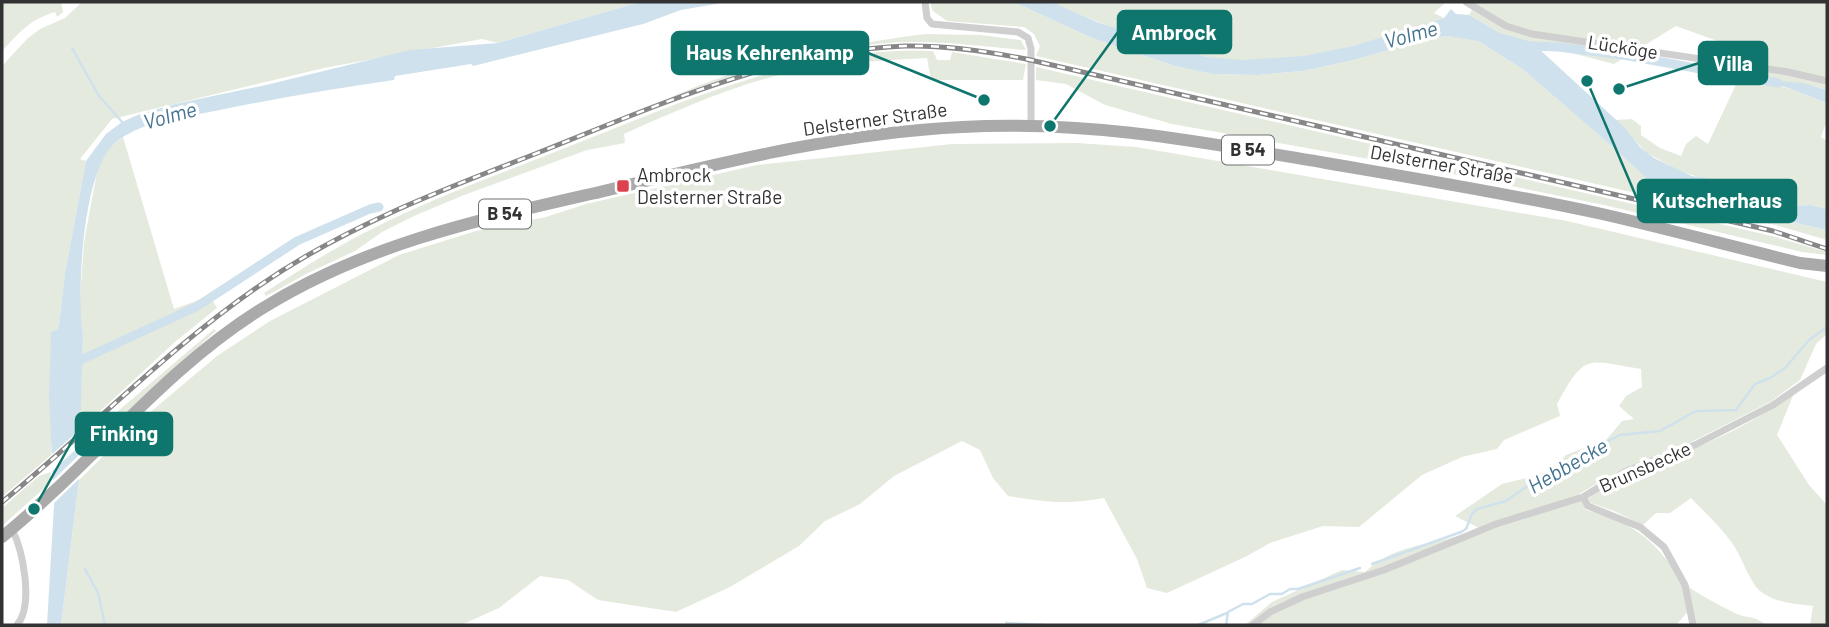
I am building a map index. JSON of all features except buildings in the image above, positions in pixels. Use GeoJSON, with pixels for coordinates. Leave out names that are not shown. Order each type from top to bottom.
{"type":"FeatureCollection","features":[{"type":"Feature","properties":{"kind":"main road","name":"Delsterner Straße"},"geometry":{"type":"LineString","coordinates":[[7,533],[186,366],[236,326],[305,283],[357,259],[398,243],[484,219],[788,150],[902,132],[1031,126],[1148,133],[1464,187],[1601,214],[1800,263],[1827,266]]}},
{"type":"Feature","properties":{"kind":"street"},"geometry":{"type":"LineString","coordinates":[[925,2],[927,18],[932,24],[1018,32],[1028,38],[1031,49],[1031,126]]}},
{"type":"Feature","properties":{"kind":"street","name":"Lücköge"},"geometry":{"type":"LineString","coordinates":[[1466,2],[1506,26],[1532,34],[1788,72],[1827,81]]}},
{"type":"Feature","properties":{"kind":"street","name":"Brunsbecke"},"geometry":{"type":"LineString","coordinates":[[1693,625],[1685,585],[1664,547],[1640,527],[1588,506],[1583,497],[1624,472],[1695,445],[1773,405],[1827,368]]}},
{"type":"Feature","properties":{"kind":"street"},"geometry":{"type":"LineString","coordinates":[[1253,625],[1270,612],[1302,597],[1384,570],[1496,524],[1583,497]]}},
{"type":"Feature","properties":{"kind":"street"},"geometry":{"type":"LineString","coordinates":[[7,533],[19,543],[25,580],[24,614],[18,625]]}},
{"type":"Feature","properties":{"kind":"shaded area"},"geometry":{"type":"Polygon","coordinates":[[[2,2],[61,2],[63,12],[57,17],[55,12],[46,15],[32,23],[2,51],[2,2]]]}},
{"type":"Feature","properties":{"kind":"shaded area"},"geometry":{"type":"Polygon","coordinates":[[[82,2],[640,2],[498,43],[482,39],[324,68],[112,119],[80,159],[86,161],[65,273],[59,325],[57,330],[51,333],[51,455],[2,497],[2,66],[27,39],[40,29],[65,18],[82,2]]]}},
{"type":"Feature","properties":{"kind":"shaded area"},"geometry":{"type":"Polygon","coordinates":[[[930,2],[1014,2],[1092,38],[1175,66],[1214,74],[1257,75],[1303,71],[1354,60],[1430,38],[1468,38],[1478,41],[1521,68],[1647,179],[1730,208],[1827,230],[1827,240],[1775,225],[1036,56],[1040,46],[1034,34],[1024,27],[947,21],[933,11],[930,2]]]}},
{"type":"Feature","properties":{"kind":"shaded area"},"geometry":{"type":"Polygon","coordinates":[[[1050,2],[1446,2],[1434,13],[1444,18],[1358,45],[1297,58],[1236,61],[1167,47],[1050,2]]]}},
{"type":"Feature","properties":{"kind":"shaded area"},"geometry":{"type":"Polygon","coordinates":[[[1476,2],[1827,2],[1827,90],[1814,86],[1777,84],[1827,103],[1827,120],[1821,137],[1827,141],[1827,209],[1769,201],[1757,197],[1744,186],[1720,184],[1680,171],[1647,153],[1615,120],[1632,119],[1641,126],[1641,135],[1660,148],[1681,156],[1686,144],[1696,136],[1708,144],[1741,74],[1737,48],[1676,26],[1614,64],[1500,33],[1469,15],[1476,2]]]}},
{"type":"Feature","properties":{"kind":"shaded area"},"geometry":{"type":"Polygon","coordinates":[[[925,34],[981,35],[1021,40],[1026,50],[923,42],[846,48],[785,60],[667,99],[730,74],[761,65],[793,57],[858,44],[925,34]]]}},
{"type":"Feature","properties":{"kind":"shaded area"},"geometry":{"type":"Polygon","coordinates":[[[888,51],[933,51],[937,60],[950,60],[952,52],[1026,64],[1023,80],[931,80],[927,58],[836,64],[754,82],[624,134],[625,143],[587,150],[414,216],[382,232],[355,251],[266,296],[264,293],[345,243],[422,205],[702,95],[795,66],[842,57],[888,51]]]}},
{"type":"Feature","properties":{"kind":"shaded area"},"geometry":{"type":"Polygon","coordinates":[[[1036,67],[1772,236],[1827,252],[1827,255],[1802,252],[1604,205],[1442,172],[1172,124],[1105,105],[1066,84],[1036,80],[1036,67]]]}},
{"type":"Feature","properties":{"kind":"shaded area"},"geometry":{"type":"Polygon","coordinates":[[[123,137],[174,309],[210,296],[217,308],[176,341],[82,428],[83,335],[79,311],[84,242],[98,167],[109,148],[123,137]]]}},
{"type":"Feature","properties":{"kind":"shaded area"},"geometry":{"type":"Polygon","coordinates":[[[1077,143],[1136,147],[1567,221],[1827,282],[1827,334],[1816,344],[1800,380],[1770,402],[1670,453],[1622,469],[1579,494],[1586,510],[1621,522],[1640,533],[1690,588],[1737,614],[1755,618],[1766,625],[1693,625],[1691,608],[1676,625],[1245,625],[1272,602],[1342,570],[1365,572],[1392,554],[1479,528],[1455,516],[1502,484],[1538,475],[1559,463],[1566,455],[1607,439],[1622,421],[1634,419],[1619,406],[1626,396],[1642,387],[1641,369],[1598,362],[1589,364],[1574,375],[1557,404],[1560,416],[1504,440],[1497,449],[1462,457],[1422,475],[1359,527],[1323,526],[1270,543],[1167,593],[1147,588],[1137,559],[1104,498],[1056,502],[1008,496],[993,478],[980,450],[962,441],[894,476],[860,504],[825,521],[799,546],[730,587],[676,612],[598,600],[568,580],[540,576],[499,608],[461,625],[61,625],[79,480],[135,425],[217,356],[270,321],[399,255],[476,231],[546,217],[586,204],[757,165],[952,144],[1077,143]]]}},
{"type":"Feature","properties":{"kind":"shaded area"},"geometry":{"type":"Polygon","coordinates":[[[214,329],[216,331],[82,452],[82,444],[97,429],[214,329]]]}},
{"type":"Feature","properties":{"kind":"shaded area"},"geometry":{"type":"Polygon","coordinates":[[[1794,393],[1777,435],[1809,485],[1827,505],[1827,625],[1810,625],[1813,606],[1792,604],[1760,591],[1732,543],[1691,498],[1670,513],[1656,513],[1643,525],[1591,503],[1588,499],[1617,481],[1735,430],[1794,393]]]}},
{"type":"Feature","properties":{"kind":"shaded area"},"geometry":{"type":"Polygon","coordinates":[[[51,472],[50,483],[2,526],[2,508],[39,476],[51,472]]]}},
{"type":"Feature","properties":{"kind":"water","name":"Volme"},"geometry":{"type":"Polygon","coordinates":[[[640,2],[728,2],[681,10],[643,24],[473,66],[471,64],[395,76],[394,80],[173,119],[135,131],[114,144],[103,158],[95,179],[84,234],[79,480],[61,625],[47,625],[54,505],[49,396],[51,332],[57,330],[59,325],[65,273],[86,161],[106,134],[122,122],[140,114],[175,104],[410,50],[498,43],[640,2]]]}},
{"type":"Feature","properties":{"kind":"water","name":"Volme"},"geometry":{"type":"Polygon","coordinates":[[[1014,2],[1052,2],[1097,22],[1166,45],[1207,57],[1241,60],[1304,56],[1353,46],[1444,18],[1451,9],[1456,14],[1469,15],[1500,33],[1539,44],[1538,48],[1654,158],[1692,176],[1711,179],[1720,184],[1744,186],[1757,197],[1769,201],[1827,209],[1827,230],[1730,208],[1647,179],[1521,68],[1478,41],[1448,36],[1430,38],[1354,60],[1303,71],[1257,75],[1213,74],[1175,66],[1092,38],[1014,2]]]}},
{"type":"Feature","properties":{"kind":"water"},"geometry":{"type":"Polygon","coordinates":[[[1767,80],[1803,83],[1827,90],[1827,103],[1767,80]]]}},
{"type":"Feature","properties":{"kind":"pier"},"geometry":{"type":"Polygon","coordinates":[[[82,428],[82,444],[51,472],[51,455],[82,428]]]}},
{"type":"Feature","properties":{"kind":"pier"},"geometry":{"type":"Polygon","coordinates":[[[82,452],[82,476],[51,506],[50,483],[82,452]]]}},
{"type":"Feature","properties":{"kind":"waterway"},"geometry":{"type":"LineString","coordinates":[[1530,46],[1623,55],[1778,83]]}},
{"type":"Feature","properties":{"kind":"waterway"},"geometry":{"type":"LineString","coordinates":[[72,48],[99,96],[123,123]]}},
{"type":"Feature","properties":{"kind":"waterway"},"geometry":{"type":"LineString","coordinates":[[72,364],[196,307],[297,241],[379,207]]}},
{"type":"Feature","properties":{"kind":"waterway","name":"Hebbecke"},"geometry":{"type":"LineString","coordinates":[[1372,564],[1461,532],[1466,529],[1477,509],[1506,501],[1529,485],[1563,470],[1620,435],[1660,431],[1696,411],[1736,410],[1755,384],[1785,368],[1809,340],[1827,327]]}},
{"type":"Feature","properties":{"kind":"waterway","name":"Hebbecke"},"geometry":{"type":"LineString","coordinates":[[1226,625],[1228,612],[1243,604],[1252,604],[1270,594],[1282,594],[1290,589],[1298,589],[1360,568]]}},
{"type":"Feature","properties":{"kind":"waterway"},"geometry":{"type":"LineString","coordinates":[[85,569],[98,593],[105,625]]}},
{"type":"Feature","properties":{"kind":"waterway"},"geometry":{"type":"LineString","coordinates":[[1198,625],[1227,613]]}},
{"type":"Feature","properties":{"kind":"waterway"},"geometry":{"type":"LineString","coordinates":[[1006,623],[1044,625]]}},
{"type":"Feature","properties":{"kind":"railway"},"geometry":{"type":"LineString","coordinates":[[2,502],[225,311],[291,265],[358,228],[428,196],[670,100],[762,70],[857,50],[936,46],[1026,59],[1773,231],[1827,249]]}},
{"type":"Feature","properties":{"kind":"place","name":"Kutscherhaus"},"geometry":{"type":"Point","coordinates":[1587,81]}},
{"type":"Feature","properties":{"kind":"place","name":"Villa"},"geometry":{"type":"Point","coordinates":[1619,89]}},
{"type":"Feature","properties":{"kind":"place","name":"Haus Kehrenkamp"},"geometry":{"type":"Point","coordinates":[984,100]}},
{"type":"Feature","properties":{"kind":"place","name":"Ambrock"},"geometry":{"type":"Point","coordinates":[1050,126]}},
{"type":"Feature","properties":{"kind":"place","name":"Ambrock Delsterner Straße"},"geometry":{"type":"Point","coordinates":[623,186]}},
{"type":"Feature","properties":{"kind":"place","name":"Finking"},"geometry":{"type":"Point","coordinates":[34,509]}}]}
